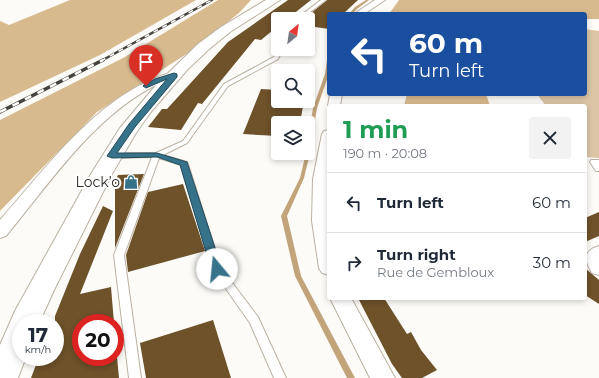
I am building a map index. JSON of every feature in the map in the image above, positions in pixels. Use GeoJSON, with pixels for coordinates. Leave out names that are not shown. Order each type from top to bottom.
{"type":"FeatureCollection","features":[{"type":"Feature","properties":{"kind":"main road"},"geometry":{"type":"LineString","coordinates":[[29,314],[112,156],[132,126],[174,75],[218,36],[248,15],[274,0]]}},
{"type":"Feature","properties":{"kind":"main road"},"geometry":{"type":"LineString","coordinates":[[2,378],[12,353]]}},
{"type":"Feature","properties":{"kind":"street"},"geometry":{"type":"LineString","coordinates":[[361,12],[381,0]]}},
{"type":"Feature","properties":{"kind":"street"},"geometry":{"type":"LineString","coordinates":[[0,232],[83,134],[136,92],[157,80],[174,75]]}},
{"type":"Feature","properties":{"kind":"street"},"geometry":{"type":"LineString","coordinates":[[327,145],[321,179],[321,221],[327,256]]}},
{"type":"Feature","properties":{"kind":"street"},"geometry":{"type":"LineString","coordinates":[[599,254],[596,256],[596,262],[599,268]]}},
{"type":"Feature","properties":{"kind":"street"},"geometry":{"type":"LineString","coordinates":[[341,300],[383,378]]}},
{"type":"Feature","properties":{"kind":"lane"},"geometry":{"type":"LineString","coordinates":[[308,12],[324,0]]}},
{"type":"Feature","properties":{"kind":"lane"},"geometry":{"type":"LineString","coordinates":[[134,378],[119,255],[157,155],[185,142],[226,84],[276,58],[277,56]]}},
{"type":"Feature","properties":{"kind":"lane"},"geometry":{"type":"LineString","coordinates":[[112,156],[157,155],[184,164],[217,269],[254,320],[280,378]]}},
{"type":"Feature","properties":{"kind":"lane"},"geometry":{"type":"LineString","coordinates":[[599,162],[594,162],[599,169]]}},
{"type":"Feature","properties":{"kind":"shaded area"},"geometry":{"type":"Polygon","coordinates":[[[70,0],[196,0],[100,55],[0,102],[0,21],[9,25],[70,0]]]}},
{"type":"Feature","properties":{"kind":"shaded area"},"geometry":{"type":"Polygon","coordinates":[[[218,0],[251,0],[239,13],[191,51],[97,112],[0,211],[0,120],[123,58],[218,0]]]}},
{"type":"Feature","properties":{"kind":"shaded area"},"geometry":{"type":"Polygon","coordinates":[[[399,0],[599,0],[599,19],[587,19],[587,12],[390,12],[399,0]]]}},
{"type":"Feature","properties":{"kind":"shaded area"},"geometry":{"type":"Polygon","coordinates":[[[587,29],[599,31],[599,158],[587,157],[587,104],[544,104],[538,96],[587,96],[587,29]]]}},
{"type":"Feature","properties":{"kind":"shaded area"},"geometry":{"type":"Polygon","coordinates":[[[406,96],[487,96],[489,104],[404,104],[406,96]]]}},
{"type":"Feature","properties":{"kind":"building"},"geometry":{"type":"Polygon","coordinates":[[[288,0],[311,0],[296,12],[271,12],[271,32],[261,40],[255,39],[202,104],[198,103],[181,130],[148,127],[162,109],[167,109],[228,42],[288,0]]]}},
{"type":"Feature","properties":{"kind":"building"},"geometry":{"type":"Polygon","coordinates":[[[327,0],[358,0],[345,12],[327,12],[327,29],[315,27],[315,12],[312,12],[327,0]]]}},
{"type":"Feature","properties":{"kind":"building"},"geometry":{"type":"Polygon","coordinates":[[[261,89],[271,90],[271,108],[303,108],[301,116],[271,116],[271,136],[243,134],[261,89]]]}},
{"type":"Feature","properties":{"kind":"building"},"geometry":{"type":"Polygon","coordinates":[[[144,174],[115,248],[115,181],[118,175],[144,174]]]}},
{"type":"Feature","properties":{"kind":"building"},"geometry":{"type":"Polygon","coordinates":[[[183,184],[205,251],[128,272],[126,255],[148,192],[183,184]]]}},
{"type":"Feature","properties":{"kind":"building"},"geometry":{"type":"Polygon","coordinates":[[[103,206],[113,211],[80,294],[111,287],[113,314],[72,314],[72,366],[118,366],[119,378],[31,378],[36,366],[64,366],[64,314],[56,314],[80,254],[103,206]]]}},
{"type":"Feature","properties":{"kind":"building"},"geometry":{"type":"Polygon","coordinates":[[[599,212],[599,236],[587,241],[587,217],[599,212]]]}},
{"type":"Feature","properties":{"kind":"building"},"geometry":{"type":"Polygon","coordinates":[[[587,270],[599,280],[599,304],[587,296],[587,270]]]}},
{"type":"Feature","properties":{"kind":"building"},"geometry":{"type":"Polygon","coordinates":[[[359,300],[385,300],[407,334],[411,332],[421,350],[437,370],[422,378],[402,378],[392,364],[359,300]]]}},
{"type":"Feature","properties":{"kind":"building"},"geometry":{"type":"Polygon","coordinates":[[[213,320],[231,378],[146,378],[140,343],[213,320]]]}},
{"type":"Feature","properties":{"kind":"waterway"},"geometry":{"type":"LineString","coordinates":[[352,12],[368,0]]}},
{"type":"Feature","properties":{"kind":"waterway"},"geometry":{"type":"LineString","coordinates":[[314,116],[327,74]]}},
{"type":"Feature","properties":{"kind":"waterway"},"geometry":{"type":"LineString","coordinates":[[306,160],[302,178],[284,216],[298,276],[351,378]]}},
{"type":"Feature","properties":{"kind":"railway"},"geometry":{"type":"LineString","coordinates":[[101,61],[212,0]]}},
{"type":"Feature","properties":{"kind":"railway"},"geometry":{"type":"LineString","coordinates":[[0,112],[103,60]]}},
{"type":"Feature","properties":{"kind":"place","name":"Lock’o"},"geometry":{"type":"Point","coordinates":[131,182]}},
{"type":"Feature","properties":{"kind":"route"},"geometry":{"type":"LineString","coordinates":[[146,86],[157,80],[174,75],[132,126],[112,156],[157,155],[184,164],[217,269]]}}]}
